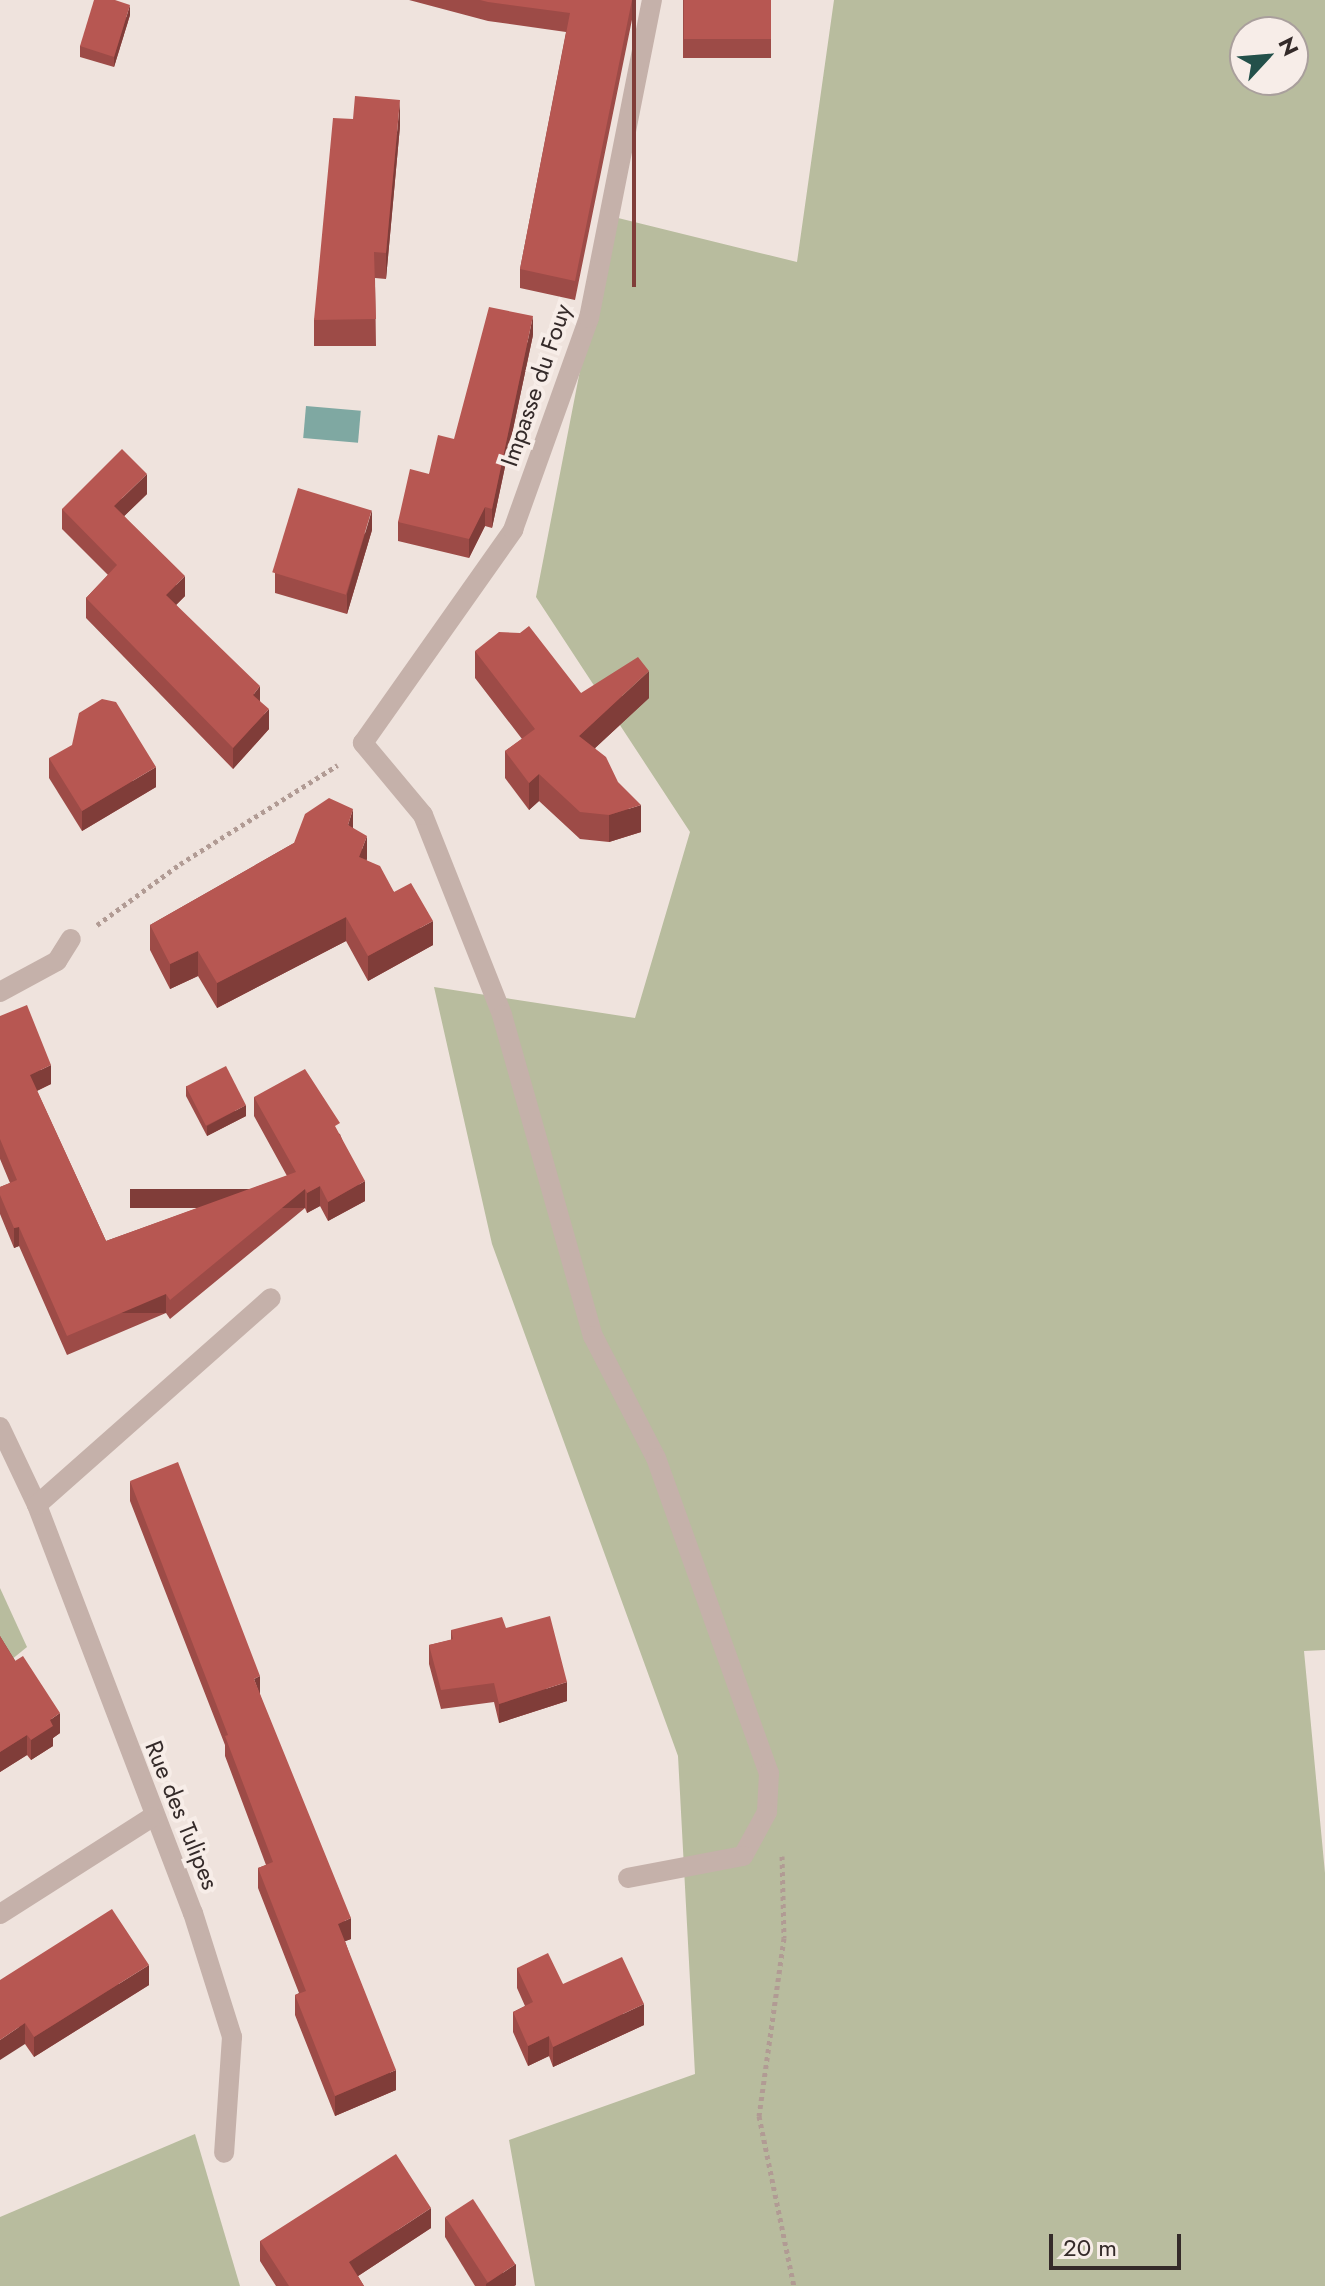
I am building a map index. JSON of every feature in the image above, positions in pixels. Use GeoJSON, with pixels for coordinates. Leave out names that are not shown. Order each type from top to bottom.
{"type":"FeatureCollection","features":[{"type":"Feature","properties":{"kind":"street","name":"Impasse du Fouy"},"geometry":{"type":"LineString","coordinates":[[363,743],[513,530],[589,318],[652,0]]}},
{"type":"Feature","properties":{"kind":"street"},"geometry":{"type":"LineString","coordinates":[[363,743],[423,815],[502,1015],[593,1336],[656,1458],[769,1773],[767,1812],[743,1856],[628,1878]]}},
{"type":"Feature","properties":{"kind":"street"},"geometry":{"type":"LineString","coordinates":[[0,992],[57,961],[71,939]]}},
{"type":"Feature","properties":{"kind":"street"},"geometry":{"type":"LineString","coordinates":[[37,1505],[271,1298]]}},
{"type":"Feature","properties":{"kind":"street","name":"Rue des Tulipes"},"geometry":{"type":"LineString","coordinates":[[0,1427],[37,1505],[152,1817],[193,1913],[232,2037],[224,2153]]}},
{"type":"Feature","properties":{"kind":"street"},"geometry":{"type":"LineString","coordinates":[[0,1914],[152,1817]]}},
{"type":"Feature","properties":{"kind":"path"},"geometry":{"type":"LineString","coordinates":[[71,939],[334,769],[363,743]]}},
{"type":"Feature","properties":{"kind":"path"},"geometry":{"type":"LineString","coordinates":[[755,1834],[782,1848],[784,1938],[759,2116],[794,2286]]}},
{"type":"Feature","properties":{"kind":"green space"},"geometry":{"type":"Polygon","coordinates":[[[834,0],[1325,0],[1325,1650],[1304,1651],[1325,1873],[1325,2286],[535,2286],[509,2140],[695,2074],[678,1756],[492,1244],[434,987],[635,1018],[690,832],[536,597],[610,216],[797,262],[834,0]]]}},
{"type":"Feature","properties":{"kind":"green space"},"geometry":{"type":"Polygon","coordinates":[[[0,1588],[27,1647],[0,1669],[0,1588]]]}},
{"type":"Feature","properties":{"kind":"green space"},"geometry":{"type":"Polygon","coordinates":[[[195,2134],[240,2286],[0,2286],[0,2217],[195,2134]]]}},
{"type":"Feature","properties":{"kind":"water"},"geometry":{"type":"Polygon","coordinates":[[[306,406],[361,411],[358,443],[303,438],[306,406]]]}},
{"type":"Feature","properties":{"kind":"building"},"geometry":{"type":"Polygon","coordinates":[[[94,0],[115,0],[130,5],[114,57],[80,46],[94,0]]]}},
{"type":"Feature","properties":{"kind":"building"},"geometry":{"type":"Polygon","coordinates":[[[480,0],[632,0],[575,281],[520,269],[570,13],[480,0]]]}},
{"type":"Feature","properties":{"kind":"building"},"geometry":{"type":"Polygon","coordinates":[[[684,0],[771,0],[771,39],[684,39],[684,0]]]}},
{"type":"Feature","properties":{"kind":"building"},"geometry":{"type":"Polygon","coordinates":[[[355,96],[400,100],[386,253],[374,252],[376,319],[314,320],[333,118],[353,119],[355,96]]]}},
{"type":"Feature","properties":{"kind":"building"},"geometry":{"type":"Polygon","coordinates":[[[489,307],[533,316],[492,509],[485,507],[469,539],[398,522],[410,469],[429,474],[438,435],[454,439],[489,307]]]}},
{"type":"Feature","properties":{"kind":"building"},"geometry":{"type":"Polygon","coordinates":[[[122,449],[147,474],[114,506],[185,576],[166,595],[260,686],[253,695],[269,709],[233,748],[86,598],[117,565],[62,509],[122,449]]]}},
{"type":"Feature","properties":{"kind":"building"},"geometry":{"type":"Polygon","coordinates":[[[298,488],[372,511],[346,595],[272,572],[298,488]]]}},
{"type":"Feature","properties":{"kind":"building"},"geometry":{"type":"Polygon","coordinates":[[[529,626],[581,693],[638,657],[649,671],[579,736],[606,757],[618,782],[641,805],[609,815],[580,812],[539,774],[529,783],[505,751],[535,729],[475,651],[499,632],[520,633],[529,626]]]}},
{"type":"Feature","properties":{"kind":"building"},"geometry":{"type":"Polygon","coordinates":[[[102,699],[116,702],[156,767],[82,811],[49,758],[72,745],[79,713],[102,699]]]}},
{"type":"Feature","properties":{"kind":"building"},"geometry":{"type":"Polygon","coordinates":[[[329,798],[353,809],[348,825],[367,836],[359,857],[380,866],[394,892],[411,883],[433,921],[368,956],[346,917],[217,983],[198,951],[170,964],[150,925],[294,843],[305,814],[329,798]]]}},
{"type":"Feature","properties":{"kind":"building"},"geometry":{"type":"Polygon","coordinates":[[[27,1005],[51,1065],[30,1075],[106,1241],[296,1172],[254,1097],[305,1069],[340,1123],[335,1126],[365,1181],[328,1202],[320,1186],[307,1193],[305,1189],[170,1300],[166,1294],[67,1336],[19,1227],[14,1228],[0,1195],[0,1187],[17,1180],[0,1139],[0,1016],[27,1005]]]}},
{"type":"Feature","properties":{"kind":"building"},"geometry":{"type":"Polygon","coordinates":[[[226,1066],[246,1105],[206,1126],[186,1086],[226,1066]]]}},
{"type":"Feature","properties":{"kind":"building"},"geometry":{"type":"Polygon","coordinates":[[[178,1462],[260,1676],[254,1679],[351,1918],[338,1924],[396,2070],[335,2096],[295,1995],[306,1991],[258,1868],[273,1862],[225,1736],[228,1735],[130,1481],[178,1462]]]}},
{"type":"Feature","properties":{"kind":"building"},"geometry":{"type":"Polygon","coordinates":[[[550,1616],[567,1682],[499,1704],[494,1683],[441,1690],[429,1645],[453,1639],[451,1630],[502,1617],[506,1628],[550,1616]]]}},
{"type":"Feature","properties":{"kind":"building"},"geometry":{"type":"Polygon","coordinates":[[[0,1636],[15,1661],[23,1656],[60,1713],[50,1720],[53,1726],[31,1740],[27,1735],[0,1752],[0,1636]]]}},
{"type":"Feature","properties":{"kind":"building"},"geometry":{"type":"Polygon","coordinates":[[[112,1909],[149,1965],[34,2037],[25,2023],[0,2040],[0,1980],[112,1909]]]}},
{"type":"Feature","properties":{"kind":"building"},"geometry":{"type":"Polygon","coordinates":[[[548,1953],[563,1984],[622,1957],[644,2004],[553,2047],[549,2036],[528,2046],[513,2012],[533,2002],[517,1968],[548,1953]]]}},
{"type":"Feature","properties":{"kind":"building"},"geometry":{"type":"Polygon","coordinates":[[[396,2154],[431,2208],[349,2262],[364,2286],[289,2286],[260,2241],[396,2154]]]}},
{"type":"Feature","properties":{"kind":"building"},"geometry":{"type":"Polygon","coordinates":[[[473,2199],[515,2264],[488,2282],[445,2217],[473,2199]]]}}]}
